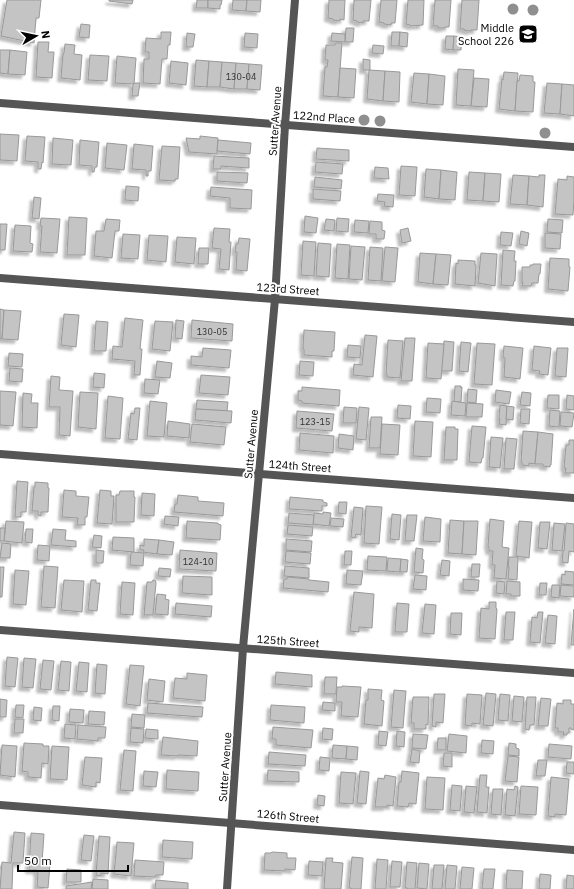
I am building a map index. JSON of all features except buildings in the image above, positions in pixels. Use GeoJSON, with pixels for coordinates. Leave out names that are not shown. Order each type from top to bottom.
{"type":"FeatureCollection","features":[{"type":"Feature","properties":{"kind":"street","name":"Sutter Avenue"},"geometry":{"type":"LineString","coordinates":[[227,889],[243,648],[275,299],[285,125],[295,0]]}},
{"type":"Feature","properties":{"kind":"street","name":"122nd Place"},"geometry":{"type":"LineString","coordinates":[[0,104],[574,147]]}},
{"type":"Feature","properties":{"kind":"street","name":"123rd Street"},"geometry":{"type":"LineString","coordinates":[[0,278],[574,322]]}},
{"type":"Feature","properties":{"kind":"street","name":"124th Street"},"geometry":{"type":"LineString","coordinates":[[0,454],[574,498]]}},
{"type":"Feature","properties":{"kind":"street","name":"125th Street"},"geometry":{"type":"LineString","coordinates":[[0,630],[574,673]]}},
{"type":"Feature","properties":{"kind":"street","name":"126th Street"},"geometry":{"type":"LineString","coordinates":[[0,805],[574,850]]}},
{"type":"Feature","properties":{"kind":"place","name":"Middle School 226"},"geometry":{"type":"Point","coordinates":[528,34]}}]}
